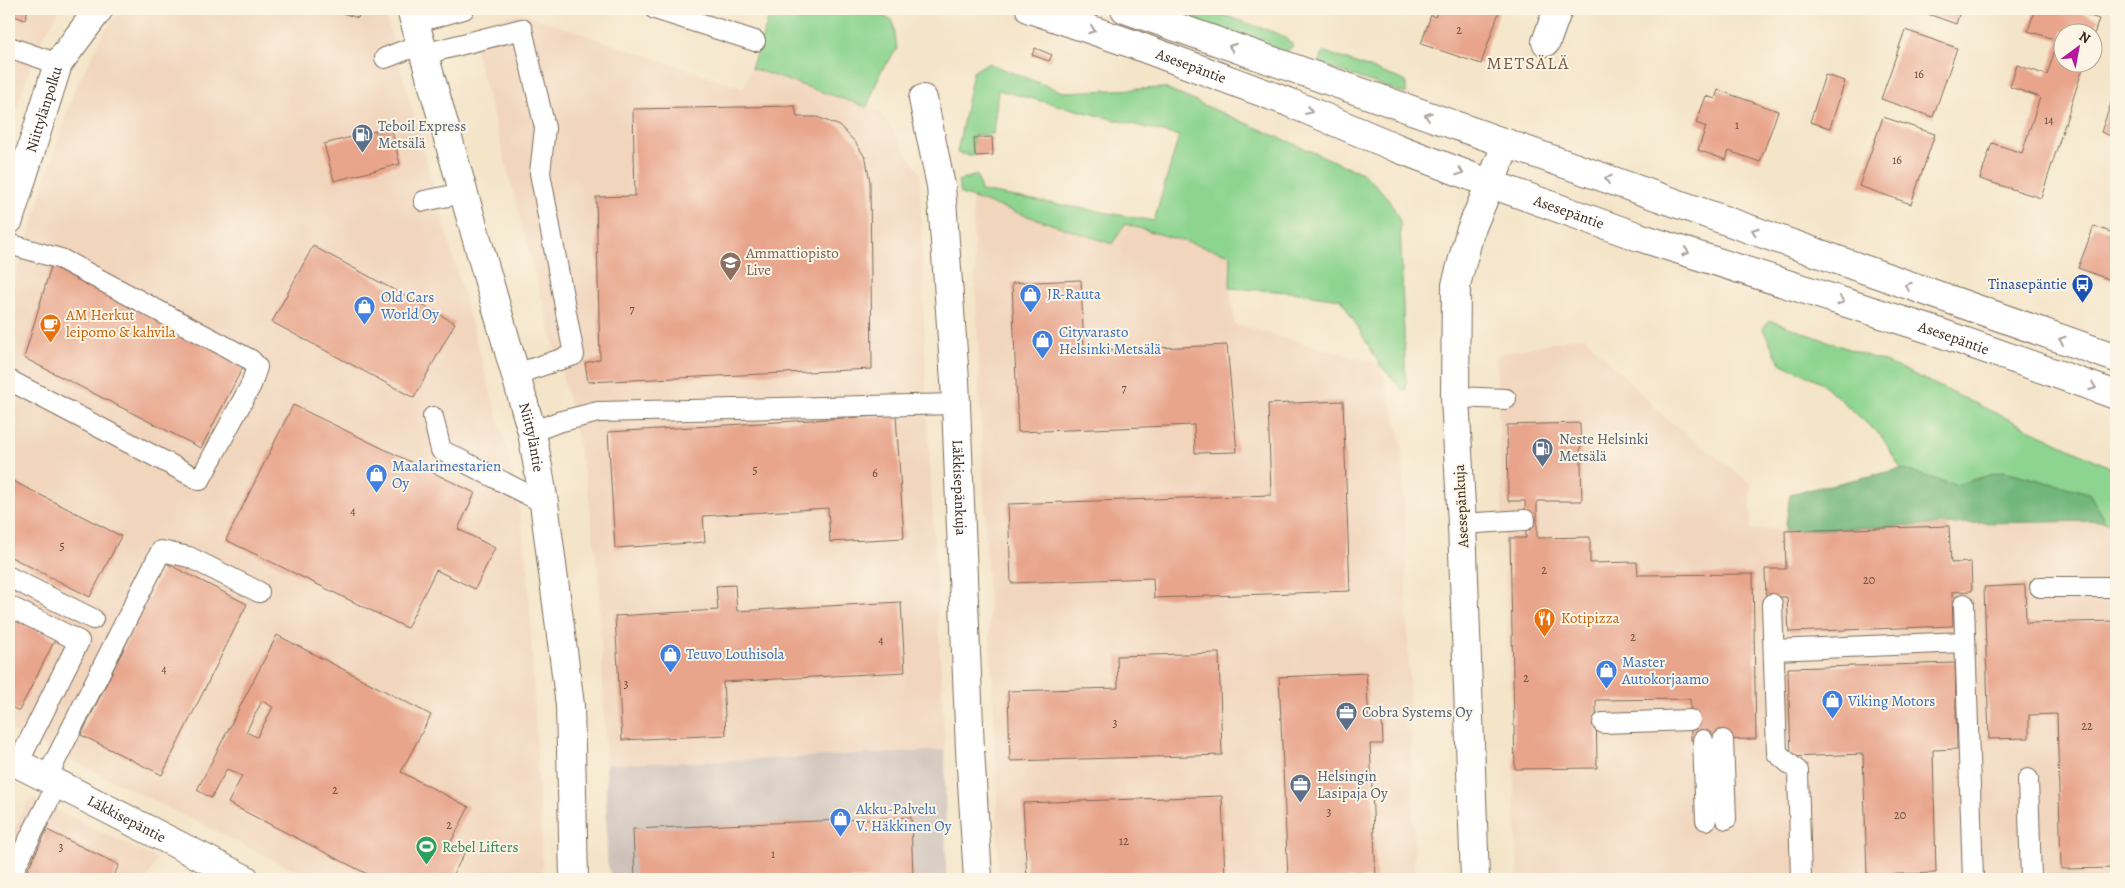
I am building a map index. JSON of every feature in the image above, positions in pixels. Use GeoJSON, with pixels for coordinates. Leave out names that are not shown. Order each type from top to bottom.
{"type":"FeatureCollection","features":[{"type":"Feature","properties":{"kind":"street","name":"Niittylänpolku"},"geometry":{"type":"LineString","coordinates":[[9,220],[58,64],[99,9]]}},
{"type":"Feature","properties":{"kind":"street","name":"Asesepäntie"},"geometry":{"type":"LineString","coordinates":[[1030,9],[1130,43],[1288,102],[1397,148],[1639,238],[1932,330],[2116,395]]}},
{"type":"Feature","properties":{"kind":"street","name":"Asesepäntie"},"geometry":{"type":"LineString","coordinates":[[1125,9],[2116,358]]}},
{"type":"Feature","properties":{"kind":"street"},"geometry":{"type":"LineString","coordinates":[[1546,42],[1558,9]]}},
{"type":"Feature","properties":{"kind":"street","name":"Niittyläntie"},"geometry":{"type":"LineString","coordinates":[[417,32],[532,432],[544,503],[570,705],[574,879]]}},
{"type":"Feature","properties":{"kind":"street","name":"Läkkisepänkuja"},"geometry":{"type":"LineString","coordinates":[[923,99],[941,186],[957,404],[970,750],[978,879]]}},
{"type":"Feature","properties":{"kind":"street","name":"Asesepänkuja"},"geometry":{"type":"LineString","coordinates":[[1475,879],[1462,524],[1455,397],[1456,285],[1470,232],[1507,143]]}},
{"type":"Feature","properties":{"kind":"street","name":"Läkkisepäntie"},"geometry":{"type":"LineString","coordinates":[[13,761],[246,879]]}},
{"type":"Feature","properties":{"kind":"lane"},"geometry":{"type":"LineString","coordinates":[[385,58],[417,32],[464,9]]}},
{"type":"Feature","properties":{"kind":"lane"},"geometry":{"type":"LineString","coordinates":[[655,9],[754,41]]}},
{"type":"Feature","properties":{"kind":"lane"},"geometry":{"type":"LineString","coordinates":[[417,32],[522,29],[545,128],[540,173],[574,355],[516,374]]}},
{"type":"Feature","properties":{"kind":"lane"},"geometry":{"type":"LineString","coordinates":[[9,47],[58,64]]}},
{"type":"Feature","properties":{"kind":"lane"},"geometry":{"type":"LineString","coordinates":[[424,201],[463,194]]}},
{"type":"Feature","properties":{"kind":"lane"},"geometry":{"type":"LineString","coordinates":[[9,244],[61,258],[252,360],[257,367],[251,385],[200,480],[9,380]]}},
{"type":"Feature","properties":{"kind":"lane"},"geometry":{"type":"LineString","coordinates":[[1455,397],[1506,399]]}},
{"type":"Feature","properties":{"kind":"lane"},"geometry":{"type":"LineString","coordinates":[[532,432],[558,422],[598,412],[957,404]]}},
{"type":"Feature","properties":{"kind":"lane"},"geometry":{"type":"LineString","coordinates":[[432,417],[441,450],[544,503]]}},
{"type":"Feature","properties":{"kind":"lane"},"geometry":{"type":"LineString","coordinates":[[1462,524],[1525,520]]}},
{"type":"Feature","properties":{"kind":"lane"},"geometry":{"type":"LineString","coordinates":[[9,879],[53,780],[161,551],[189,557],[259,592]]}},
{"type":"Feature","properties":{"kind":"lane"},"geometry":{"type":"LineString","coordinates":[[9,577],[93,619]]}},
{"type":"Feature","properties":{"kind":"lane"},"geometry":{"type":"LineString","coordinates":[[2040,587],[2116,587]]}},
{"type":"Feature","properties":{"kind":"lane"},"geometry":{"type":"LineString","coordinates":[[1772,604],[1777,752],[1798,771],[1801,879]]}},
{"type":"Feature","properties":{"kind":"lane"},"geometry":{"type":"LineString","coordinates":[[1964,604],[1973,879]]}},
{"type":"Feature","properties":{"kind":"lane"},"geometry":{"type":"LineString","coordinates":[[9,606],[79,641],[13,761]]}},
{"type":"Feature","properties":{"kind":"lane"},"geometry":{"type":"LineString","coordinates":[[1774,650],[1965,642]]}},
{"type":"Feature","properties":{"kind":"lane"},"geometry":{"type":"LineString","coordinates":[[1603,723],[1690,720]]}},
{"type":"Feature","properties":{"kind":"lane"},"geometry":{"type":"LineString","coordinates":[[1703,740],[1716,820],[1724,740]]}},
{"type":"Feature","properties":{"kind":"lane"},"geometry":{"type":"LineString","coordinates":[[2028,779],[2031,879]]}},
{"type":"Feature","properties":{"kind":"shaded area"},"geometry":{"type":"Polygon","coordinates":[[[9,9],[60,9],[39,45],[9,127],[9,9]]]}},
{"type":"Feature","properties":{"kind":"shaded area"},"geometry":{"type":"Polygon","coordinates":[[[121,9],[375,9],[385,12],[515,480],[528,570],[543,879],[312,879],[9,729],[9,299],[73,93],[104,32],[121,9]]]}},
{"type":"Feature","properties":{"kind":"shaded area"},"geometry":{"type":"Polygon","coordinates":[[[521,13],[744,89],[751,68],[880,112],[920,173],[926,389],[945,750],[727,761],[606,764],[599,582],[588,492],[569,401],[469,26],[521,13]]]}},
{"type":"Feature","properties":{"kind":"shaded area"},"geometry":{"type":"Polygon","coordinates":[[[972,198],[1112,244],[1124,224],[1231,255],[1230,288],[1235,324],[1380,365],[1402,442],[1415,879],[998,879],[997,775],[972,198]]]}},
{"type":"Feature","properties":{"kind":"shaded area"},"geometry":{"type":"Polygon","coordinates":[[[1584,336],[1663,416],[1751,483],[1751,530],[2105,521],[2116,525],[2116,879],[1518,878],[1496,355],[1584,336]]]}},
{"type":"Feature","properties":{"kind":"shaded area"},"geometry":{"type":"Polygon","coordinates":[[[945,750],[946,879],[612,879],[607,861],[606,764],[727,761],[945,750]]]}},
{"type":"Feature","properties":{"kind":"shaded area"},"geometry":{"type":"Polygon","coordinates":[[[31,798],[157,859],[147,879],[9,879],[9,838],[31,798]]]}},
{"type":"Feature","properties":{"kind":"green space"},"geometry":{"type":"Polygon","coordinates":[[[772,9],[868,9],[893,21],[897,49],[881,71],[867,107],[751,68],[772,9]]]}},
{"type":"Feature","properties":{"kind":"green space"},"geometry":{"type":"Polygon","coordinates":[[[1157,9],[1205,9],[1279,34],[1292,43],[1292,47],[1281,52],[1157,9]]]}},
{"type":"Feature","properties":{"kind":"green space"},"geometry":{"type":"Polygon","coordinates":[[[1325,52],[1403,80],[1406,82],[1406,94],[1319,64],[1325,52]]]}},
{"type":"Feature","properties":{"kind":"green space"},"geometry":{"type":"Polygon","coordinates":[[[987,63],[1063,92],[1164,88],[1362,173],[1385,195],[1400,222],[1406,390],[1403,390],[1380,365],[1341,299],[1290,292],[1230,288],[1231,255],[1125,224],[1112,244],[961,194],[958,181],[977,175],[981,191],[1154,221],[1179,136],[998,90],[993,134],[973,136],[974,156],[957,153],[973,72],[987,63]]]}},
{"type":"Feature","properties":{"kind":"green space"},"geometry":{"type":"Polygon","coordinates":[[[1769,320],[1898,367],[2116,470],[2116,525],[2105,521],[2089,493],[2004,471],[1955,485],[1901,469],[1882,437],[1821,382],[1780,363],[1763,329],[1769,320]]]}},
{"type":"Feature","properties":{"kind":"green space"},"geometry":{"type":"Polygon","coordinates":[[[1901,469],[1955,485],[2004,471],[2089,493],[2105,521],[1981,523],[1785,531],[1790,494],[1901,469]]]}},
{"type":"Feature","properties":{"kind":"building"},"geometry":{"type":"Polygon","coordinates":[[[9,9],[28,9],[25,20],[9,14],[9,9]]]}},
{"type":"Feature","properties":{"kind":"building"},"geometry":{"type":"Polygon","coordinates":[[[330,9],[361,9],[358,18],[330,9]]]}},
{"type":"Feature","properties":{"kind":"building"},"geometry":{"type":"Polygon","coordinates":[[[1438,9],[1500,9],[1481,64],[1421,44],[1431,15],[1435,17],[1438,9]]]}},
{"type":"Feature","properties":{"kind":"building"},"geometry":{"type":"Polygon","coordinates":[[[1914,9],[1961,9],[1956,24],[1914,9]]]}},
{"type":"Feature","properties":{"kind":"building"},"geometry":{"type":"Polygon","coordinates":[[[2035,9],[2069,9],[2099,19],[2098,22],[2052,22],[2052,38],[2028,31],[2035,9]]]}},
{"type":"Feature","properties":{"kind":"building"},"geometry":{"type":"Polygon","coordinates":[[[1905,30],[1957,48],[1933,117],[1881,99],[1905,30]]]}},
{"type":"Feature","properties":{"kind":"building"},"geometry":{"type":"Polygon","coordinates":[[[1035,48],[1052,55],[1049,61],[1032,55],[1035,48]]]}},
{"type":"Feature","properties":{"kind":"building"},"geometry":{"type":"Polygon","coordinates":[[[2052,59],[2052,72],[2082,72],[2041,198],[1980,179],[1992,143],[2022,153],[2040,97],[2010,87],[2017,65],[2047,75],[2052,59]]]}},
{"type":"Feature","properties":{"kind":"building"},"geometry":{"type":"Polygon","coordinates":[[[1825,75],[1845,81],[1830,128],[1810,122],[1825,75]]]}},
{"type":"Feature","properties":{"kind":"building"},"geometry":{"type":"Polygon","coordinates":[[[2116,89],[2116,138],[2101,132],[2116,89]]]}},
{"type":"Feature","properties":{"kind":"building"},"geometry":{"type":"Polygon","coordinates":[[[1718,90],[1778,111],[1760,162],[1729,151],[1726,160],[1698,150],[1706,127],[1696,123],[1706,96],[1715,99],[1718,90]]]}},
{"type":"Feature","properties":{"kind":"building"},"geometry":{"type":"Polygon","coordinates":[[[795,106],[797,117],[817,117],[840,126],[856,143],[866,159],[870,182],[872,369],[588,382],[585,363],[600,359],[596,197],[635,196],[633,109],[795,106]]]}},
{"type":"Feature","properties":{"kind":"building"},"geometry":{"type":"Polygon","coordinates":[[[1883,117],[1935,134],[1911,204],[1859,186],[1883,117]]]}},
{"type":"Feature","properties":{"kind":"building","name":"Teboil Express Metsälä"},"geometry":{"type":"Polygon","coordinates":[[[391,127],[400,164],[334,181],[324,144],[391,127]]]}},
{"type":"Feature","properties":{"kind":"building"},"geometry":{"type":"Polygon","coordinates":[[[992,137],[993,155],[975,156],[974,138],[992,137]]]}},
{"type":"Feature","properties":{"kind":"building"},"geometry":{"type":"Polygon","coordinates":[[[2116,224],[2116,282],[2078,268],[2094,226],[2113,233],[2116,224]]]}},
{"type":"Feature","properties":{"kind":"building"},"geometry":{"type":"Polygon","coordinates":[[[313,246],[455,323],[414,398],[272,322],[313,246]]]}},
{"type":"Feature","properties":{"kind":"building"},"geometry":{"type":"Polygon","coordinates":[[[51,266],[244,365],[201,448],[24,358],[51,266]]]}},
{"type":"Feature","properties":{"kind":"building"},"geometry":{"type":"Polygon","coordinates":[[[1081,280],[1084,351],[1227,345],[1237,452],[1195,453],[1194,425],[1018,432],[1012,283],[1081,280]]]}},
{"type":"Feature","properties":{"kind":"building"},"geometry":{"type":"Polygon","coordinates":[[[1343,401],[1350,591],[1154,598],[1153,578],[1011,583],[1008,504],[1271,495],[1268,404],[1343,401]]]}},
{"type":"Feature","properties":{"kind":"building"},"geometry":{"type":"Polygon","coordinates":[[[293,405],[475,493],[458,529],[495,548],[475,589],[436,570],[407,628],[226,540],[293,405]]]}},
{"type":"Feature","properties":{"kind":"building"},"geometry":{"type":"Polygon","coordinates":[[[896,415],[904,538],[830,542],[828,508],[703,516],[705,542],[615,548],[608,432],[896,415]]]}},
{"type":"Feature","properties":{"kind":"building"},"geometry":{"type":"Polygon","coordinates":[[[1580,423],[1582,501],[1537,501],[1537,538],[1590,537],[1590,563],[1637,562],[1638,575],[1753,574],[1756,739],[1691,740],[1690,699],[1596,700],[1597,768],[1515,769],[1510,538],[1526,538],[1525,501],[1508,501],[1507,425],[1580,423]]]}},
{"type":"Feature","properties":{"kind":"building"},"geometry":{"type":"Polygon","coordinates":[[[9,479],[121,536],[90,597],[9,556],[9,479]]]}},
{"type":"Feature","properties":{"kind":"building"},"geometry":{"type":"Polygon","coordinates":[[[1949,526],[1951,563],[1971,562],[1972,591],[1952,592],[1953,626],[1789,632],[1787,597],[1766,597],[1765,569],[1786,569],[1785,531],[1949,526]]]}},
{"type":"Feature","properties":{"kind":"building"},"geometry":{"type":"Polygon","coordinates":[[[166,563],[247,604],[162,775],[81,735],[166,563]]]}},
{"type":"Feature","properties":{"kind":"building"},"geometry":{"type":"Polygon","coordinates":[[[735,585],[737,611],[901,602],[905,672],[723,682],[726,735],[622,740],[615,616],[718,610],[716,586],[735,585]]]}},
{"type":"Feature","properties":{"kind":"building"},"geometry":{"type":"Polygon","coordinates":[[[2025,585],[2026,623],[2116,621],[2116,868],[2061,869],[2057,714],[2029,715],[2029,738],[1989,739],[1984,587],[2025,585]]]}},
{"type":"Feature","properties":{"kind":"building"},"geometry":{"type":"Polygon","coordinates":[[[9,617],[55,640],[19,711],[9,706],[9,617]]]}},
{"type":"Feature","properties":{"kind":"building"},"geometry":{"type":"Polygon","coordinates":[[[277,635],[431,715],[401,772],[469,807],[450,844],[465,852],[451,879],[442,879],[433,875],[430,879],[377,879],[228,803],[242,776],[227,769],[211,798],[197,790],[277,635]],[[262,701],[246,732],[257,737],[273,707],[262,701]]]}},
{"type":"Feature","properties":{"kind":"building"},"geometry":{"type":"Polygon","coordinates":[[[1219,653],[1222,755],[1010,761],[1008,691],[1118,688],[1117,656],[1219,653]]]}},
{"type":"Feature","properties":{"kind":"building"},"geometry":{"type":"Polygon","coordinates":[[[1955,663],[1957,749],[1933,750],[1936,873],[1867,875],[1863,754],[1791,757],[1788,668],[1955,663]]]}},
{"type":"Feature","properties":{"kind":"building"},"geometry":{"type":"Polygon","coordinates":[[[1366,673],[1369,721],[1382,720],[1383,744],[1370,744],[1376,879],[1288,879],[1279,677],[1366,673]]]}},
{"type":"Feature","properties":{"kind":"building"},"geometry":{"type":"Polygon","coordinates":[[[1222,796],[1225,879],[1027,879],[1023,803],[1222,796]]]}},
{"type":"Feature","properties":{"kind":"building"},"geometry":{"type":"Polygon","coordinates":[[[911,817],[913,879],[635,879],[633,829],[911,817]]]}},
{"type":"Feature","properties":{"kind":"building"},"geometry":{"type":"Polygon","coordinates":[[[47,830],[119,865],[112,879],[23,879],[47,830]]]}},
{"type":"Feature","properties":{"kind":"place","name":"Teboil Express Metsälä"},"geometry":{"type":"Point","coordinates":[362,154]}},
{"type":"Feature","properties":{"kind":"place","name":"Ammattiopisto Live"},"geometry":{"type":"Point","coordinates":[730,281]}},
{"type":"Feature","properties":{"kind":"place","name":"Tinasepäntie"},"geometry":{"type":"Point","coordinates":[2083,303]}},
{"type":"Feature","properties":{"kind":"place","name":"JR-Rauta"},"geometry":{"type":"Point","coordinates":[1031,313]}},
{"type":"Feature","properties":{"kind":"place","name":"Old Cars World Oy"},"geometry":{"type":"Point","coordinates":[365,325]}},
{"type":"Feature","properties":{"kind":"place","name":"AM Herkut leipomo & kahvila"},"geometry":{"type":"Point","coordinates":[50,343]}},
{"type":"Feature","properties":{"kind":"place","name":"Cityvarasto Helsinki Metsälä"},"geometry":{"type":"Point","coordinates":[1043,360]}},
{"type":"Feature","properties":{"kind":"place","name":"Neste Helsinki Metsälä"},"geometry":{"type":"Point","coordinates":[1543,467]}},
{"type":"Feature","properties":{"kind":"place","name":"Maalarimestarien Oy"},"geometry":{"type":"Point","coordinates":[376,494]}},
{"type":"Feature","properties":{"kind":"place","name":"Kotipizza"},"geometry":{"type":"Point","coordinates":[1545,637]}},
{"type":"Feature","properties":{"kind":"place","name":"Teuvo Louhisola"},"geometry":{"type":"Point","coordinates":[670,673]}},
{"type":"Feature","properties":{"kind":"place","name":"Master Autokorjaamo"},"geometry":{"type":"Point","coordinates":[1606,690]}},
{"type":"Feature","properties":{"kind":"place","name":"Viking Motors"},"geometry":{"type":"Point","coordinates":[1832,720]}},
{"type":"Feature","properties":{"kind":"place","name":"Cobra Systems Oy"},"geometry":{"type":"Point","coordinates":[1346,731]}},
{"type":"Feature","properties":{"kind":"place","name":"Helsingin Lasipaja Oy"},"geometry":{"type":"Point","coordinates":[1301,804]}},
{"type":"Feature","properties":{"kind":"place","name":"Akku-Palvelu V. Häkkinen Oy"},"geometry":{"type":"Point","coordinates":[840,837]}},
{"type":"Feature","properties":{"kind":"place","name":"Rebel Lifters"},"geometry":{"type":"Point","coordinates":[426,866]}},
{"type":"Feature","properties":{"kind":"district","name":"METSÄLÄ"},"geometry":{"type":"Point","coordinates":[1528,63]}}]}
